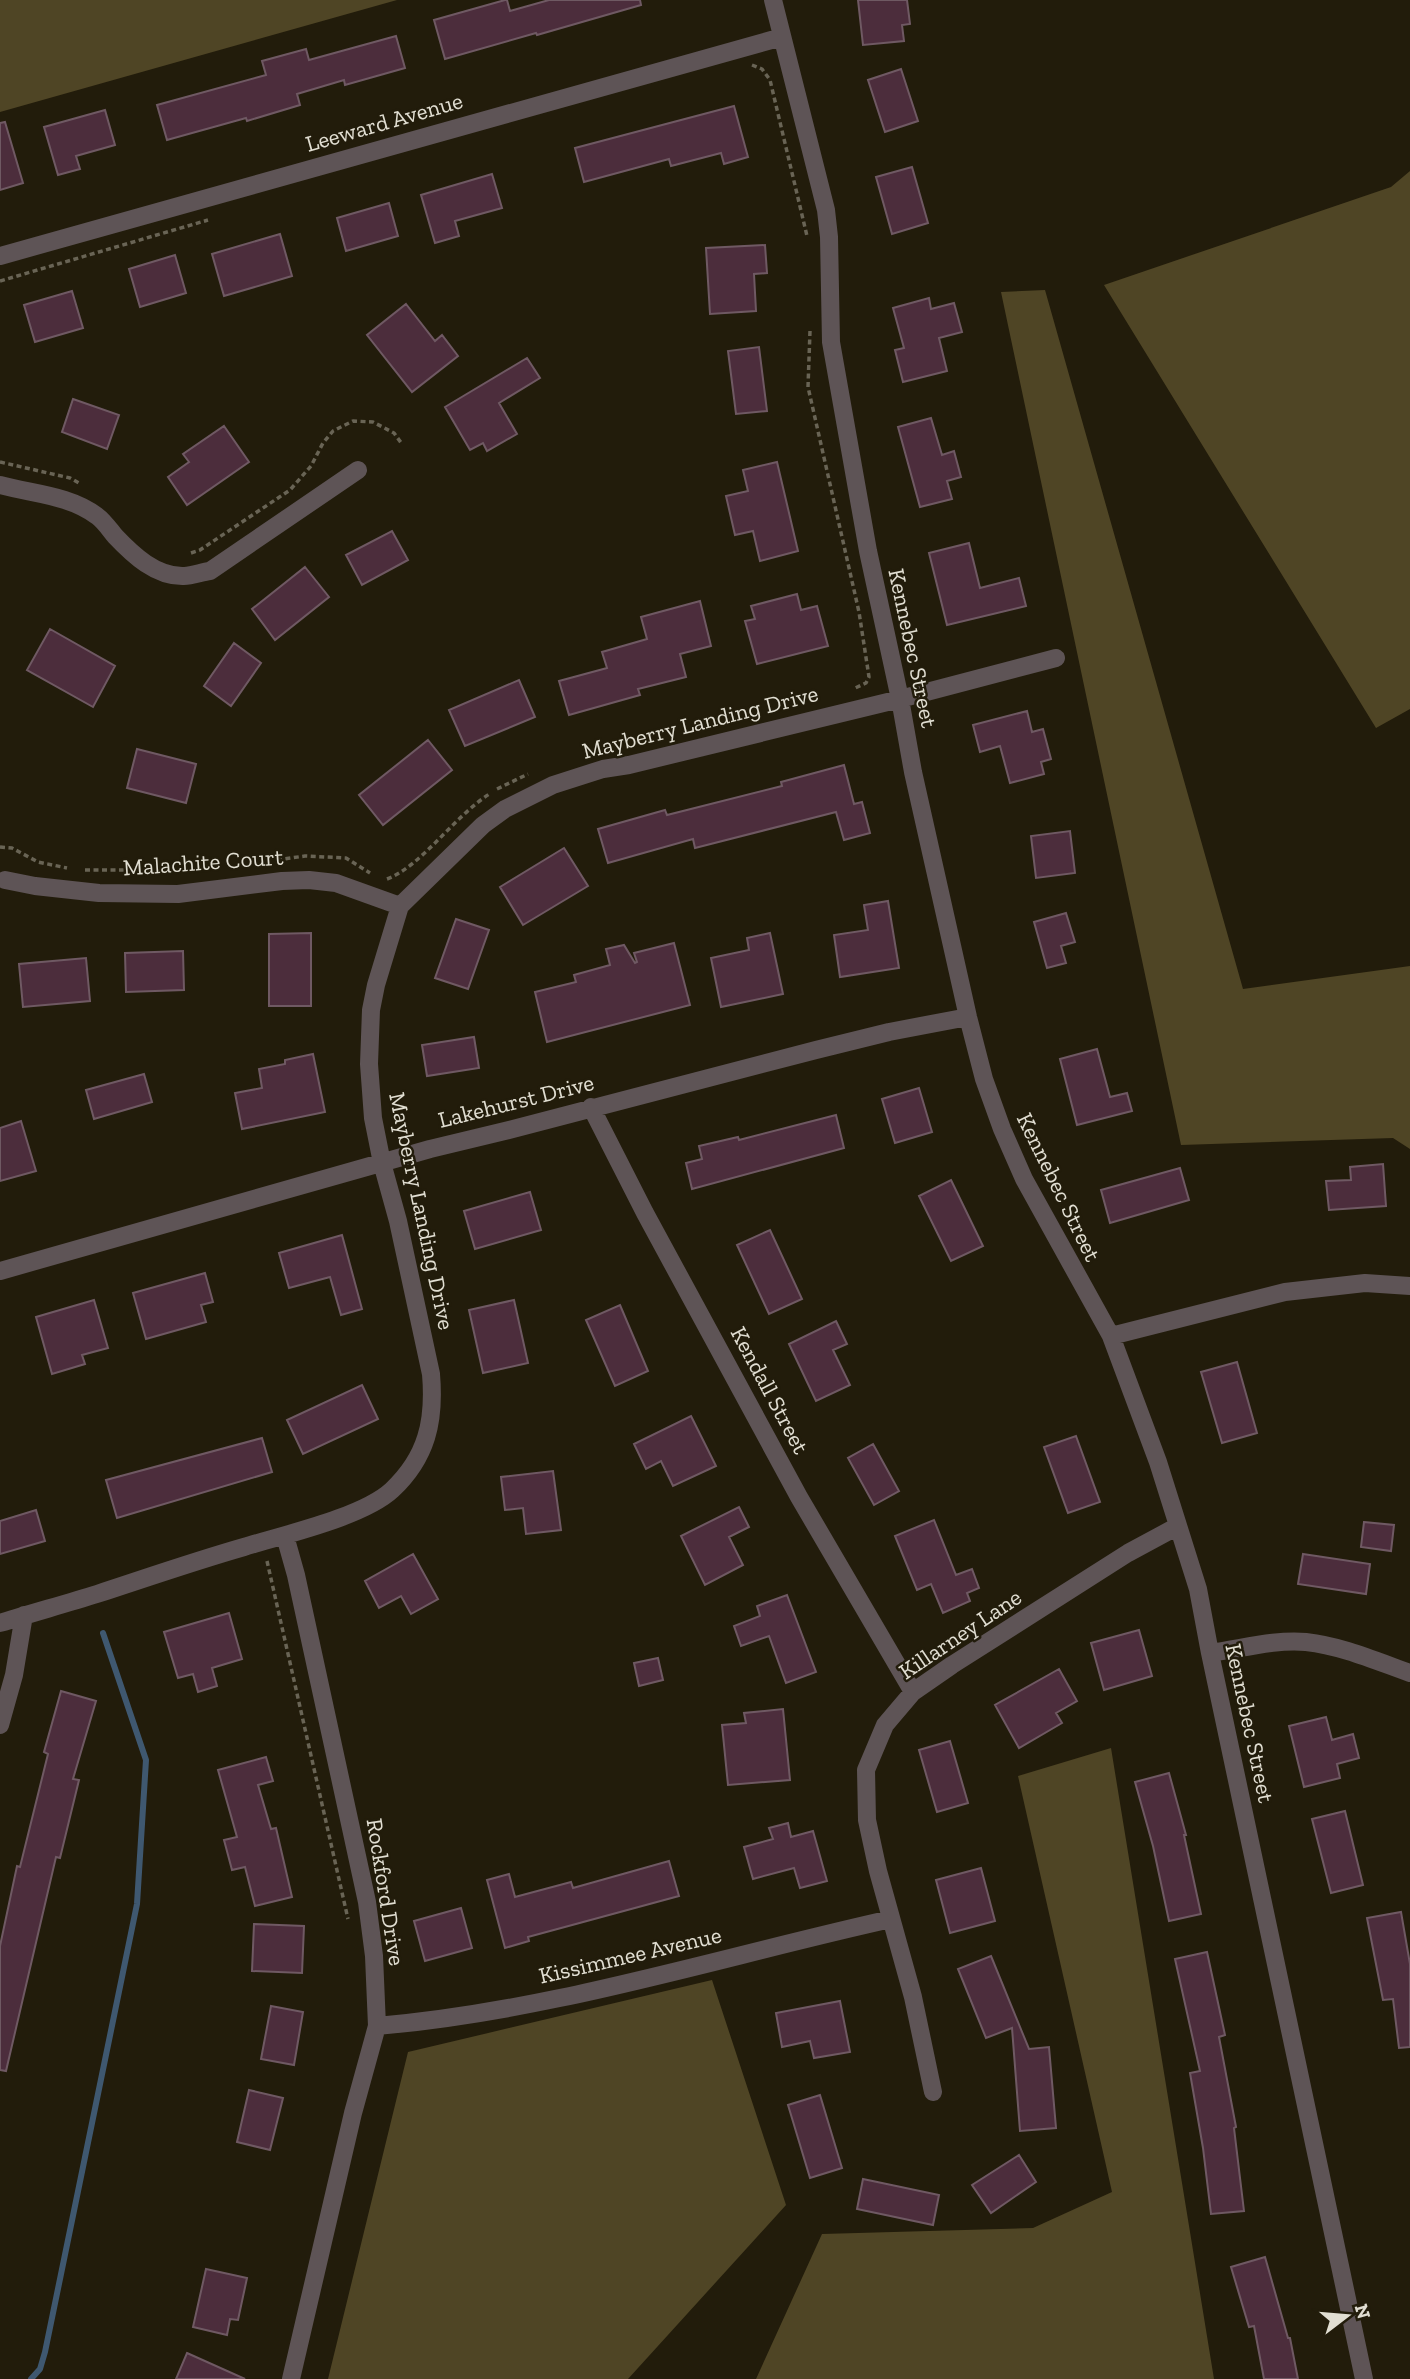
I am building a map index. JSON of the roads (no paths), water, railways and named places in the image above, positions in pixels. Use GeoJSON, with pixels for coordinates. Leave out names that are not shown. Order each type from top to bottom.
{"type":"FeatureCollection","features":[{"type":"Feature","properties":{"kind":"street","name":"Kennebec Street"},"geometry":{"type":"LineString","coordinates":[[773,0],[827,210],[831,342],[868,551],[913,772],[968,1017],[984,1079],[1024,1179],[1111,1336],[1158,1462],[1198,1589],[1364,2379]]}},
{"type":"Feature","properties":{"kind":"street","name":"Leeward Avenue"},"geometry":{"type":"LineString","coordinates":[[0,256],[782,37]]}},
{"type":"Feature","properties":{"kind":"street"},"geometry":{"type":"LineString","coordinates":[[0,485],[24,492],[50,495],[75,504],[99,517],[134,555],[156,571],[183,577],[210,571],[358,470]]}},
{"type":"Feature","properties":{"kind":"street","name":"Mayberry Landing Drive"},"geometry":{"type":"LineString","coordinates":[[0,1623],[285,1536],[369,1506],[390,1491],[408,1472],[422,1451],[430,1426],[433,1400],[431,1374],[373,1118],[369,1064],[371,1010],[400,906],[483,825],[505,809],[553,785],[603,769],[900,699],[1056,658]]}},
{"type":"Feature","properties":{"kind":"street","name":"Malachite Court"},"geometry":{"type":"LineString","coordinates":[[5,880],[99,893],[178,894],[309,880],[336,883],[400,906]]}},
{"type":"Feature","properties":{"kind":"street","name":"Lakehurst Drive"},"geometry":{"type":"LineString","coordinates":[[0,1272],[382,1163],[591,1107],[828,1046],[968,1017]]}},
{"type":"Feature","properties":{"kind":"street","name":"Kendall Street"},"geometry":{"type":"LineString","coordinates":[[591,1107],[799,1497],[913,1692]]}},
{"type":"Feature","properties":{"kind":"street"},"geometry":{"type":"LineString","coordinates":[[1111,1336],[1285,1292],[1365,1283],[1410,1286]]}},
{"type":"Feature","properties":{"kind":"street","name":"Killarney Lane"},"geometry":{"type":"LineString","coordinates":[[933,2092],[913,1997],[867,1820],[866,1770],[885,1725],[913,1692],[952,1665],[1128,1553],[1178,1526]]}},
{"type":"Feature","properties":{"kind":"street","name":"Rockford Drive"},"geometry":{"type":"LineString","coordinates":[[285,1536],[296,1575],[367,1902],[374,1956],[377,2026],[353,2113],[291,2379]]}},
{"type":"Feature","properties":{"kind":"street"},"geometry":{"type":"LineString","coordinates":[[0,1725],[14,1675],[24,1615]]}},
{"type":"Feature","properties":{"kind":"street"},"geometry":{"type":"LineString","coordinates":[[1210,1653],[1282,1642],[1306,1642],[1355,1654],[1410,1673]]}},
{"type":"Feature","properties":{"kind":"street","name":"Kissimmee Avenue"},"geometry":{"type":"LineString","coordinates":[[377,2026],[465,2017],[618,1986],[891,1919]]}},
{"type":"Feature","properties":{"kind":"waterway"},"geometry":{"type":"LineString","coordinates":[[31,2379],[40,2369],[45,2352],[137,1904],[146,1760],[103,1633]]}}]}
